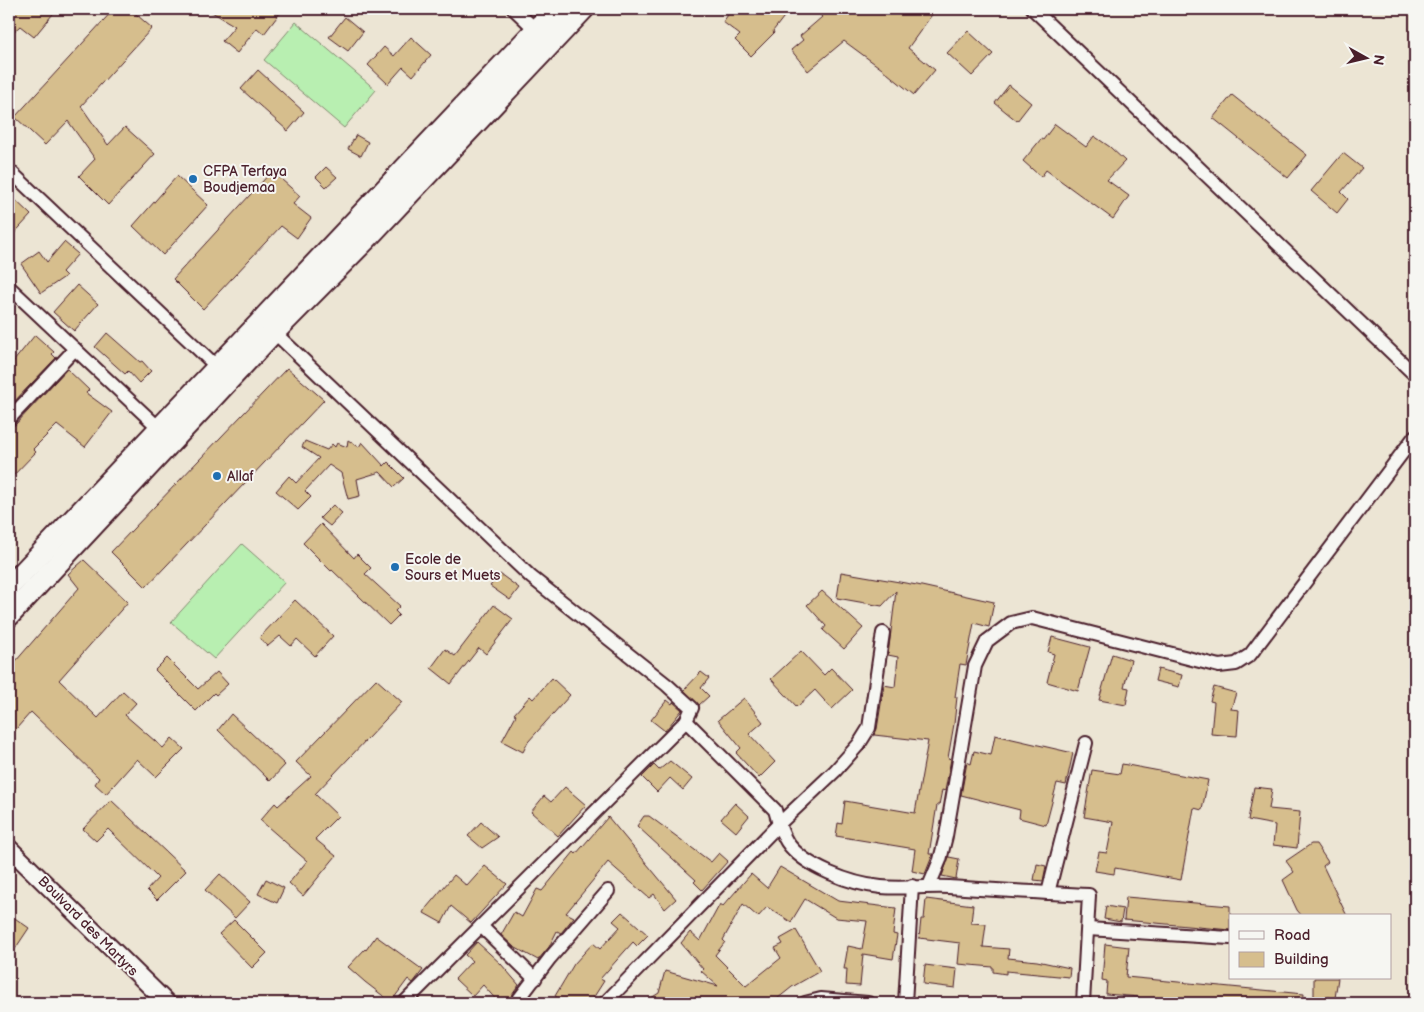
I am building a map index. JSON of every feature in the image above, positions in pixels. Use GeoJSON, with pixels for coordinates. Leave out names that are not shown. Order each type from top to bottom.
{"type":"FeatureCollection","features":[{"type":"Feature","properties":{"kind":"highway"},"geometry":{"type":"LineString","coordinates":[[269,325],[556,9]]}},
{"type":"Feature","properties":{"kind":"highway"},"geometry":{"type":"LineString","coordinates":[[269,325],[366,239],[583,9]]}},
{"type":"Feature","properties":{"kind":"main road"},"geometry":{"type":"LineString","coordinates":[[9,587],[217,367],[269,325]]}},
{"type":"Feature","properties":{"kind":"main road"},"geometry":{"type":"LineString","coordinates":[[9,616],[269,325]]}},
{"type":"Feature","properties":{"kind":"street"},"geometry":{"type":"LineString","coordinates":[[514,9],[536,30]]}},
{"type":"Feature","properties":{"kind":"street"},"geometry":{"type":"LineString","coordinates":[[1033,9],[1415,375]]}},
{"type":"Feature","properties":{"kind":"street"},"geometry":{"type":"LineString","coordinates":[[9,170],[217,367]]}},
{"type":"Feature","properties":{"kind":"street"},"geometry":{"type":"LineString","coordinates":[[9,286],[160,429]]}},
{"type":"Feature","properties":{"kind":"street"},"geometry":{"type":"LineString","coordinates":[[269,325],[531,577],[692,708],[686,721],[404,1003]]}},
{"type":"Feature","properties":{"kind":"street"},"geometry":{"type":"LineString","coordinates":[[9,420],[75,350]]}},
{"type":"Feature","properties":{"kind":"street"},"geometry":{"type":"LineString","coordinates":[[929,886],[940,860],[946,836],[975,666],[987,641],[1011,623],[1032,618],[1219,666],[1236,664],[1250,655],[1415,436]]}},
{"type":"Feature","properties":{"kind":"street"},"geometry":{"type":"LineString","coordinates":[[605,1003],[859,744],[869,728],[883,634]]}},
{"type":"Feature","properties":{"kind":"street"},"geometry":{"type":"LineString","coordinates":[[686,721],[775,810],[787,842],[801,857],[821,869],[856,882],[881,887],[929,886],[1089,895],[1083,1003]]}},
{"type":"Feature","properties":{"kind":"street"},"geometry":{"type":"LineString","coordinates":[[1048,893],[1086,743]]}},
{"type":"Feature","properties":{"kind":"street","name":"Boulvard des Martyrs"},"geometry":{"type":"LineString","coordinates":[[9,848],[167,1003]]}},
{"type":"Feature","properties":{"kind":"street"},"geometry":{"type":"LineString","coordinates":[[906,1003],[912,886]]}},
{"type":"Feature","properties":{"kind":"street"},"geometry":{"type":"LineString","coordinates":[[516,1003],[550,958],[608,890]]}},
{"type":"Feature","properties":{"kind":"street"},"geometry":{"type":"LineString","coordinates":[[481,926],[535,979]]}},
{"type":"Feature","properties":{"kind":"street"},"geometry":{"type":"LineString","coordinates":[[1088,928],[1229,938]]}},
{"type":"Feature","properties":{"kind":"street"},"geometry":{"type":"LineString","coordinates":[[805,1003],[821,1000],[868,1003]]}},
{"type":"Feature","properties":{"kind":"green space"},"geometry":{"type":"Polygon","coordinates":[[[296,22],[376,90],[344,128],[264,60],[296,22]]]}},
{"type":"Feature","properties":{"kind":"green space"},"geometry":{"type":"Polygon","coordinates":[[[242,544],[285,582],[214,659],[171,622],[242,544]]]}},
{"type":"Feature","properties":{"kind":"building"},"geometry":{"type":"Polygon","coordinates":[[[9,9],[57,9],[34,37],[20,26],[9,36],[9,9]]]}},
{"type":"Feature","properties":{"kind":"building"},"geometry":{"type":"Polygon","coordinates":[[[114,9],[130,9],[152,28],[81,106],[108,145],[125,127],[155,154],[108,205],[79,176],[95,159],[68,121],[45,145],[15,117],[114,9]]]}},
{"type":"Feature","properties":{"kind":"building"},"geometry":{"type":"Polygon","coordinates":[[[207,9],[283,9],[264,34],[257,28],[237,53],[222,41],[235,26],[207,9]]]}},
{"type":"Feature","properties":{"kind":"building"},"geometry":{"type":"Polygon","coordinates":[[[732,9],[790,9],[773,31],[774,33],[751,56],[735,40],[740,35],[723,22],[732,9]]]}},
{"type":"Feature","properties":{"kind":"building"},"geometry":{"type":"Polygon","coordinates":[[[814,9],[936,9],[908,48],[935,70],[914,95],[844,41],[808,71],[791,50],[803,40],[800,36],[822,17],[814,9]]]}},
{"type":"Feature","properties":{"kind":"building"},"geometry":{"type":"Polygon","coordinates":[[[345,17],[363,32],[348,51],[329,37],[345,17]]]}},
{"type":"Feature","properties":{"kind":"building"},"geometry":{"type":"Polygon","coordinates":[[[968,31],[993,54],[972,76],[947,53],[968,31]]]}},
{"type":"Feature","properties":{"kind":"building"},"geometry":{"type":"Polygon","coordinates":[[[411,37],[431,55],[413,76],[403,67],[388,84],[368,65],[384,47],[394,56],[411,37]]]}},
{"type":"Feature","properties":{"kind":"building"},"geometry":{"type":"Polygon","coordinates":[[[258,70],[304,112],[288,131],[241,89],[258,70]]]}},
{"type":"Feature","properties":{"kind":"building"},"geometry":{"type":"Polygon","coordinates":[[[1009,85],[1031,103],[1017,121],[995,103],[1009,85]]]}},
{"type":"Feature","properties":{"kind":"building"},"geometry":{"type":"Polygon","coordinates":[[[1232,95],[1307,155],[1288,178],[1213,118],[1232,95]]]}},
{"type":"Feature","properties":{"kind":"building"},"geometry":{"type":"Polygon","coordinates":[[[1055,124],[1086,147],[1094,136],[1125,161],[1107,180],[1129,196],[1113,219],[1046,170],[1041,177],[1023,161],[1055,124]]]}},
{"type":"Feature","properties":{"kind":"building"},"geometry":{"type":"Polygon","coordinates":[[[356,135],[368,142],[361,156],[348,149],[356,135]]]}},
{"type":"Feature","properties":{"kind":"building"},"geometry":{"type":"Polygon","coordinates":[[[1343,153],[1362,168],[1341,192],[1348,199],[1337,213],[1311,191],[1343,153]]]}},
{"type":"Feature","properties":{"kind":"building"},"geometry":{"type":"Polygon","coordinates":[[[326,167],[337,177],[326,187],[316,177],[326,167]]]}},
{"type":"Feature","properties":{"kind":"building"},"geometry":{"type":"Polygon","coordinates":[[[272,171],[300,196],[293,204],[311,218],[297,238],[281,226],[203,309],[173,279],[272,171]]]}},
{"type":"Feature","properties":{"kind":"building"},"geometry":{"type":"Polygon","coordinates":[[[177,176],[208,205],[163,255],[133,226],[177,176]]]}},
{"type":"Feature","properties":{"kind":"building"},"geometry":{"type":"Polygon","coordinates":[[[9,194],[31,215],[9,239],[9,194]]]}},
{"type":"Feature","properties":{"kind":"building"},"geometry":{"type":"Polygon","coordinates":[[[64,242],[78,254],[62,272],[66,276],[41,293],[21,264],[39,251],[47,262],[64,242]]]}},
{"type":"Feature","properties":{"kind":"building"},"geometry":{"type":"Polygon","coordinates":[[[77,285],[98,304],[74,331],[53,312],[77,285]]]}},
{"type":"Feature","properties":{"kind":"building"},"geometry":{"type":"Polygon","coordinates":[[[107,333],[140,362],[142,361],[151,371],[139,383],[128,371],[125,374],[95,347],[107,333]]]}},
{"type":"Feature","properties":{"kind":"building"},"geometry":{"type":"Polygon","coordinates":[[[35,335],[54,352],[52,354],[56,358],[9,407],[9,367],[35,335]]]}},
{"type":"Feature","properties":{"kind":"building","name":"Allaf"},"geometry":{"type":"Polygon","coordinates":[[[287,368],[324,400],[146,587],[111,552],[287,368]]]}},
{"type":"Feature","properties":{"kind":"building"},"geometry":{"type":"Polygon","coordinates":[[[67,369],[89,390],[86,393],[112,412],[85,447],[57,425],[33,449],[36,452],[9,480],[9,427],[15,425],[67,369]]]}},
{"type":"Feature","properties":{"kind":"building"},"geometry":{"type":"Polygon","coordinates":[[[348,440],[359,447],[362,442],[384,466],[388,462],[404,478],[394,487],[380,472],[357,479],[360,496],[348,499],[341,473],[329,465],[305,491],[311,497],[298,510],[276,491],[289,476],[296,483],[319,458],[302,447],[305,441],[327,450],[332,444],[335,447],[337,443],[347,447],[348,440]]]}},
{"type":"Feature","properties":{"kind":"building"},"geometry":{"type":"Polygon","coordinates":[[[333,505],[342,513],[330,526],[320,518],[333,505]]]}},
{"type":"Feature","properties":{"kind":"building"},"geometry":{"type":"Polygon","coordinates":[[[321,524],[354,558],[357,554],[371,568],[365,574],[400,606],[395,611],[399,615],[389,625],[303,543],[321,524]]]}},
{"type":"Feature","properties":{"kind":"building"},"geometry":{"type":"Polygon","coordinates":[[[84,560],[128,602],[59,680],[98,718],[123,691],[136,703],[125,715],[163,748],[172,738],[184,749],[156,777],[137,759],[106,794],[95,784],[99,778],[31,712],[9,737],[9,669],[79,588],[68,574],[84,560]]]}},
{"type":"Feature","properties":{"kind":"building"},"geometry":{"type":"Polygon","coordinates":[[[841,572],[917,585],[994,602],[989,627],[974,623],[966,665],[960,664],[955,697],[957,697],[954,724],[948,758],[951,759],[945,791],[942,790],[939,805],[937,805],[929,854],[933,854],[925,874],[912,871],[915,849],[836,836],[838,823],[842,824],[845,801],[915,813],[928,741],[874,735],[877,729],[884,685],[895,687],[898,657],[888,655],[896,591],[882,606],[837,598],[841,572]]]}},
{"type":"Feature","properties":{"kind":"building"},"geometry":{"type":"Polygon","coordinates":[[[500,574],[519,588],[510,600],[490,586],[500,574]]]}},
{"type":"Feature","properties":{"kind":"building"},"geometry":{"type":"Polygon","coordinates":[[[822,591],[863,628],[844,649],[823,630],[826,626],[807,605],[822,591]]]}},
{"type":"Feature","properties":{"kind":"building"},"geometry":{"type":"Polygon","coordinates":[[[295,600],[333,636],[315,656],[297,639],[291,646],[280,636],[268,646],[259,638],[295,600]]]}},
{"type":"Feature","properties":{"kind":"building"},"geometry":{"type":"Polygon","coordinates":[[[494,605],[513,619],[486,654],[479,648],[451,684],[431,668],[445,649],[455,656],[494,605]]]}},
{"type":"Feature","properties":{"kind":"building"},"geometry":{"type":"Polygon","coordinates":[[[1052,637],[1090,647],[1078,691],[1047,682],[1054,654],[1048,652],[1052,637]]]}},
{"type":"Feature","properties":{"kind":"building"},"geometry":{"type":"Polygon","coordinates":[[[801,651],[824,675],[831,668],[852,690],[832,709],[815,690],[797,707],[771,679],[801,651]]]}},
{"type":"Feature","properties":{"kind":"building"},"geometry":{"type":"Polygon","coordinates":[[[1112,654],[1131,660],[1124,687],[1129,688],[1126,705],[1099,700],[1112,654]]]}},
{"type":"Feature","properties":{"kind":"building"},"geometry":{"type":"Polygon","coordinates":[[[167,658],[198,689],[217,672],[228,684],[216,695],[214,693],[196,711],[155,670],[167,658]]]}},
{"type":"Feature","properties":{"kind":"building"},"geometry":{"type":"Polygon","coordinates":[[[1158,669],[1182,675],[1179,687],[1155,681],[1158,669]]]}},
{"type":"Feature","properties":{"kind":"building"},"geometry":{"type":"Polygon","coordinates":[[[701,672],[709,678],[701,688],[709,696],[699,705],[684,690],[701,672]]]}},
{"type":"Feature","properties":{"kind":"building"},"geometry":{"type":"Polygon","coordinates":[[[552,678],[570,695],[528,742],[523,752],[502,741],[516,715],[514,714],[530,696],[533,699],[552,678]]]}},
{"type":"Feature","properties":{"kind":"building"},"geometry":{"type":"Polygon","coordinates":[[[376,679],[402,702],[315,794],[338,816],[315,839],[336,856],[303,896],[289,883],[307,861],[260,820],[275,803],[278,806],[311,776],[296,762],[376,679]]]}},
{"type":"Feature","properties":{"kind":"building"},"geometry":{"type":"Polygon","coordinates":[[[1214,687],[1236,693],[1231,709],[1239,710],[1237,736],[1211,734],[1214,702],[1210,701],[1214,687]]]}},
{"type":"Feature","properties":{"kind":"building"},"geometry":{"type":"Polygon","coordinates":[[[744,698],[763,722],[749,734],[775,762],[759,778],[736,753],[741,748],[718,720],[744,698]]]}},
{"type":"Feature","properties":{"kind":"building"},"geometry":{"type":"Polygon","coordinates":[[[667,700],[672,704],[673,702],[682,710],[665,731],[651,720],[667,700]]]}},
{"type":"Feature","properties":{"kind":"building"},"geometry":{"type":"Polygon","coordinates":[[[231,714],[285,765],[270,781],[218,730],[231,714]]]}},
{"type":"Feature","properties":{"kind":"building"},"geometry":{"type":"Polygon","coordinates":[[[995,735],[1073,753],[1066,785],[1057,783],[1046,825],[1019,818],[1020,810],[961,795],[967,762],[971,764],[974,751],[991,755],[995,735]]]}},
{"type":"Feature","properties":{"kind":"building"},"geometry":{"type":"Polygon","coordinates":[[[670,761],[692,779],[683,790],[670,778],[657,792],[642,777],[654,765],[659,770],[670,761]]]}},
{"type":"Feature","properties":{"kind":"building"},"geometry":{"type":"Polygon","coordinates":[[[1122,764],[1208,780],[1202,810],[1194,808],[1181,880],[1115,868],[1114,874],[1095,871],[1099,852],[1107,853],[1113,822],[1084,817],[1092,770],[1120,774],[1122,764]]]}},
{"type":"Feature","properties":{"kind":"building"},"geometry":{"type":"Polygon","coordinates":[[[565,787],[586,805],[558,836],[531,812],[544,796],[551,802],[565,787]]]}},
{"type":"Feature","properties":{"kind":"building"},"geometry":{"type":"Polygon","coordinates":[[[1254,787],[1272,789],[1269,809],[1300,812],[1297,848],[1273,845],[1275,825],[1248,820],[1254,787]]]}},
{"type":"Feature","properties":{"kind":"building"},"geometry":{"type":"Polygon","coordinates":[[[111,800],[186,871],[157,900],[147,890],[158,878],[108,829],[96,841],[83,829],[111,800]]]}},
{"type":"Feature","properties":{"kind":"building"},"geometry":{"type":"Polygon","coordinates":[[[735,803],[749,816],[736,832],[721,819],[735,803]]]}},
{"type":"Feature","properties":{"kind":"building"},"geometry":{"type":"Polygon","coordinates":[[[644,816],[649,816],[711,862],[719,853],[728,861],[702,890],[694,882],[696,880],[637,826],[644,816]]]}},
{"type":"Feature","properties":{"kind":"building"},"geometry":{"type":"Polygon","coordinates":[[[608,817],[676,899],[665,909],[654,894],[649,898],[608,862],[566,913],[574,917],[561,933],[557,931],[549,947],[538,960],[514,947],[501,935],[514,912],[522,917],[537,889],[542,891],[574,852],[576,854],[608,817]]]}},
{"type":"Feature","properties":{"kind":"building"},"geometry":{"type":"Polygon","coordinates":[[[481,822],[498,837],[482,848],[468,836],[481,822]]]}},
{"type":"Feature","properties":{"kind":"building"},"geometry":{"type":"Polygon","coordinates":[[[1311,844],[1316,844],[1328,862],[1323,866],[1346,914],[1300,914],[1283,880],[1294,872],[1286,861],[1311,844]]]}},
{"type":"Feature","properties":{"kind":"building"},"geometry":{"type":"Polygon","coordinates":[[[949,857],[959,859],[956,879],[942,876],[949,857]]]}},
{"type":"Feature","properties":{"kind":"building"},"geometry":{"type":"Polygon","coordinates":[[[1037,864],[1046,866],[1043,881],[1034,880],[1037,864]]]}},
{"type":"Feature","properties":{"kind":"building"},"geometry":{"type":"Polygon","coordinates":[[[485,866],[507,884],[471,923],[451,906],[442,923],[424,913],[454,875],[467,886],[485,866]]]}},
{"type":"Feature","properties":{"kind":"building"},"geometry":{"type":"Polygon","coordinates":[[[780,867],[838,901],[896,908],[893,934],[897,935],[893,959],[863,954],[860,986],[846,985],[847,969],[844,969],[848,946],[862,949],[867,921],[836,918],[805,899],[791,922],[767,907],[758,917],[743,904],[723,940],[725,942],[715,955],[746,986],[781,958],[775,948],[783,944],[780,939],[796,930],[820,971],[792,987],[772,1003],[643,1003],[659,993],[665,971],[718,986],[701,971],[703,969],[681,943],[690,932],[700,941],[720,904],[723,906],[751,874],[767,888],[780,867]]]}},
{"type":"Feature","properties":{"kind":"building"},"geometry":{"type":"Polygon","coordinates":[[[220,874],[250,902],[235,918],[205,890],[220,874]]]}},
{"type":"Feature","properties":{"kind":"building"},"geometry":{"type":"Polygon","coordinates":[[[266,879],[284,888],[277,903],[258,894],[266,879]]]}},
{"type":"Feature","properties":{"kind":"building"},"geometry":{"type":"Polygon","coordinates":[[[1126,897],[1230,906],[1229,930],[1124,920],[1126,897]]]}},
{"type":"Feature","properties":{"kind":"building"},"geometry":{"type":"Polygon","coordinates":[[[926,899],[973,905],[971,923],[986,924],[983,947],[1009,949],[1008,958],[1037,961],[1070,968],[1069,977],[1006,971],[1006,974],[993,972],[993,967],[958,964],[960,943],[919,938],[921,919],[924,919],[926,899]]]}},
{"type":"Feature","properties":{"kind":"building"},"geometry":{"type":"Polygon","coordinates":[[[1106,906],[1123,909],[1121,922],[1104,919],[1106,906]]]}},
{"type":"Feature","properties":{"kind":"building"},"geometry":{"type":"Polygon","coordinates":[[[622,912],[648,935],[637,946],[633,942],[600,979],[604,981],[590,1003],[566,1003],[555,996],[574,964],[593,943],[600,949],[620,927],[613,921],[622,912]]]}},
{"type":"Feature","properties":{"kind":"building"},"geometry":{"type":"Polygon","coordinates":[[[9,914],[29,928],[9,958],[9,914]]]}},
{"type":"Feature","properties":{"kind":"building"},"geometry":{"type":"Polygon","coordinates":[[[234,920],[267,953],[252,968],[219,934],[234,920]]]}},
{"type":"Feature","properties":{"kind":"building"},"geometry":{"type":"Polygon","coordinates":[[[376,936],[423,970],[413,983],[408,979],[391,1002],[348,967],[366,950],[376,936]]]}},
{"type":"Feature","properties":{"kind":"building"},"geometry":{"type":"Polygon","coordinates":[[[477,942],[501,964],[519,985],[508,1003],[499,1003],[483,985],[473,996],[455,979],[472,961],[465,955],[477,942]]]}},
{"type":"Feature","properties":{"kind":"building"},"geometry":{"type":"Polygon","coordinates":[[[1105,944],[1129,947],[1126,977],[1304,994],[1303,1003],[1158,1003],[1138,1001],[1139,997],[1106,994],[1107,981],[1102,980],[1105,944]]]}},
{"type":"Feature","properties":{"kind":"building"},"geometry":{"type":"Polygon","coordinates":[[[925,965],[957,969],[955,988],[923,984],[925,965]]]}},
{"type":"Feature","properties":{"kind":"building"},"geometry":{"type":"Polygon","coordinates":[[[1314,980],[1338,980],[1335,998],[1328,997],[1328,1003],[1314,1003],[1314,980]]]}},
{"type":"Feature","properties":{"kind":"place","name":"CFPA Terfaya Boudjemaa"},"geometry":{"type":"Point","coordinates":[193,179]}},
{"type":"Feature","properties":{"kind":"place","name":"Allaf"},"geometry":{"type":"Point","coordinates":[217,476]}},
{"type":"Feature","properties":{"kind":"place","name":"Ecole de Sours et Muets"},"geometry":{"type":"Point","coordinates":[395,567]}}]}
